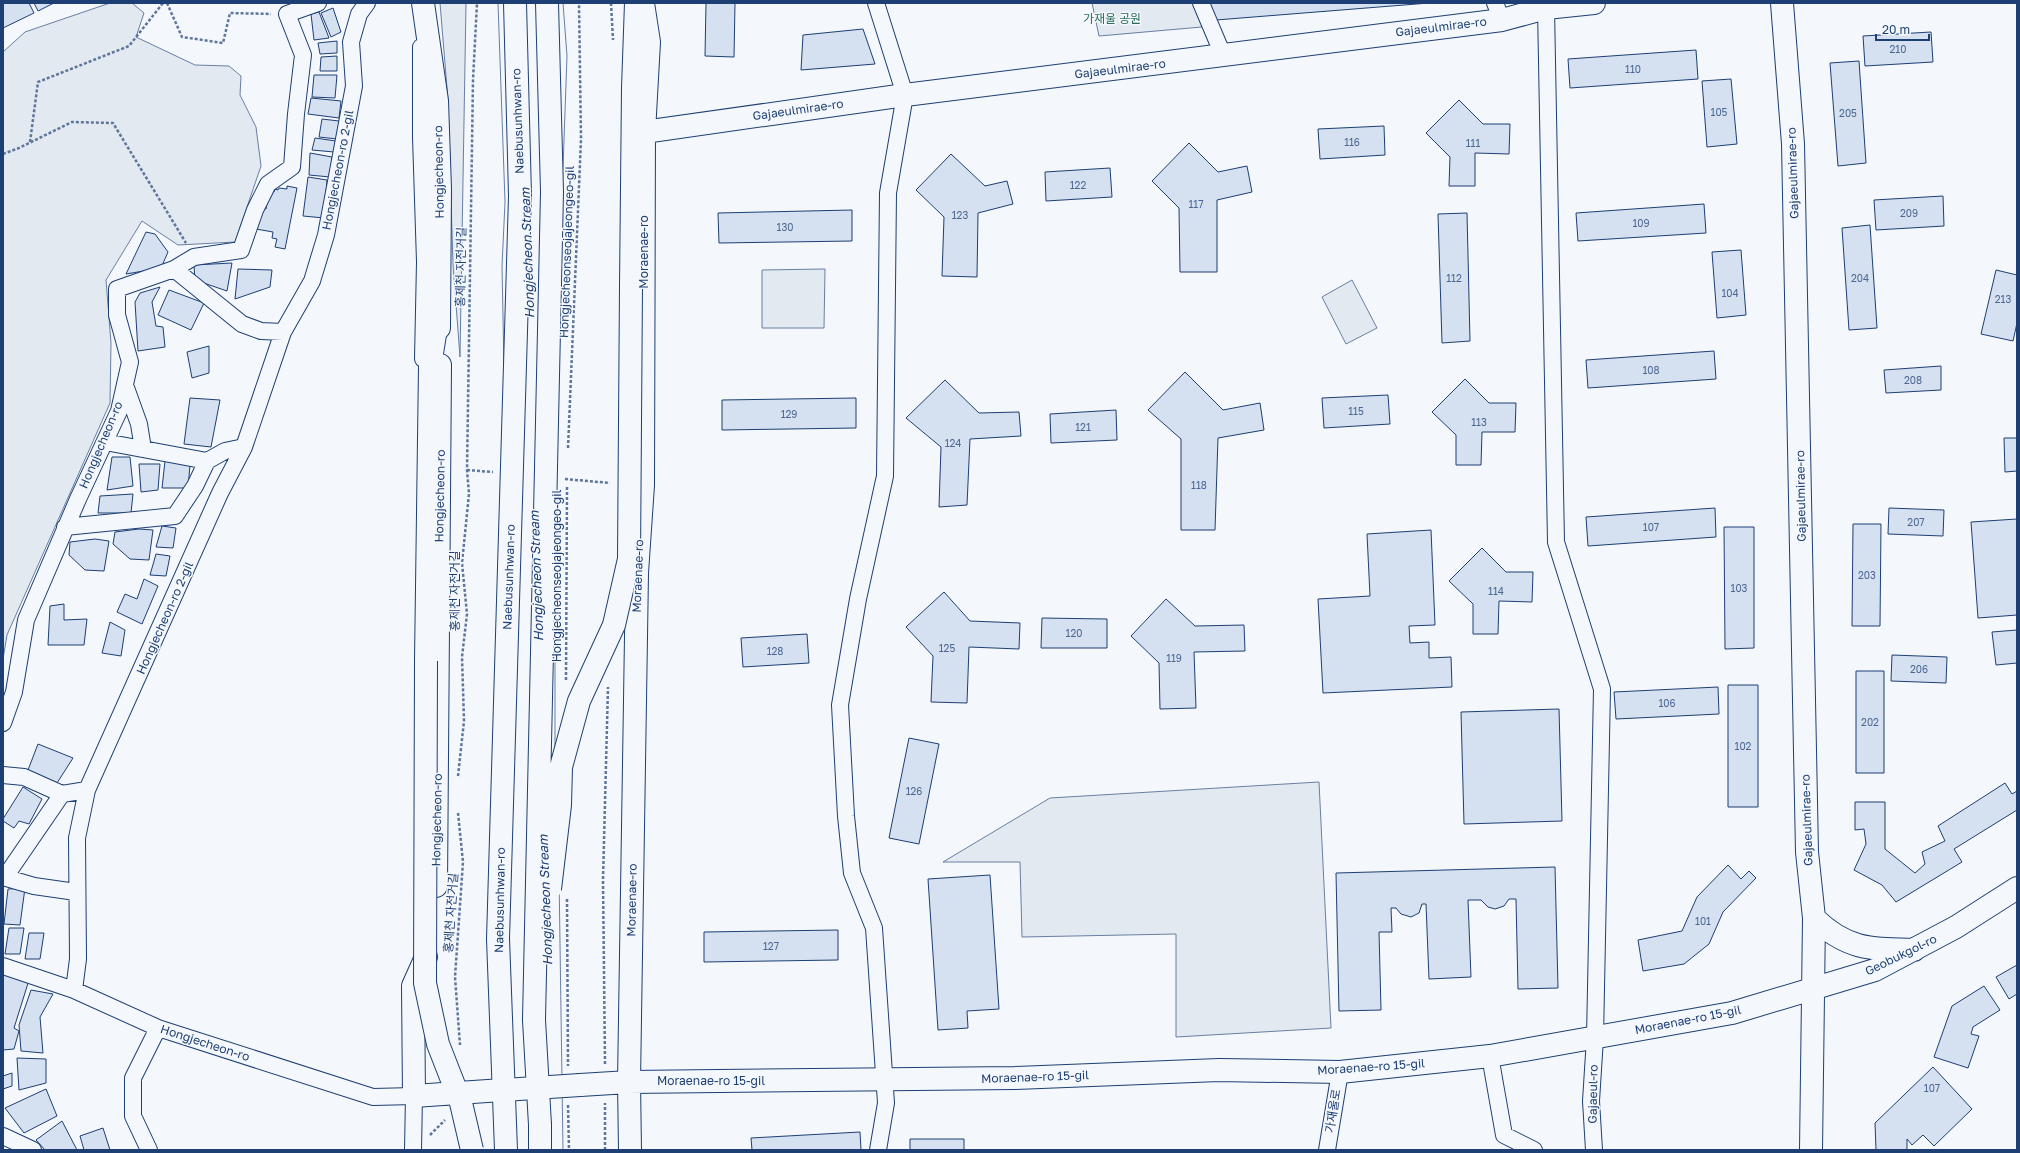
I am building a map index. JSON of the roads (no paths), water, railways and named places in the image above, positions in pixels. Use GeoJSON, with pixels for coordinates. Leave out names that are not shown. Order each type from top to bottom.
{"type":"FeatureCollection","features":[{"type":"Feature","properties":{"kind":"main road","name":"Hongjecheon-ro"},"geometry":{"type":"LineString","coordinates":[[414,1096],[413,986],[436,933],[441,436],[439,309],[440,189],[437,101],[422,3]]}},
{"type":"Feature","properties":{"kind":"main road","name":"Naebusunhwan-ro"},"geometry":{"type":"LineString","coordinates":[[506,1150],[498,939],[520,196],[515,3]]}},
{"type":"Feature","properties":{"kind":"main road"},"geometry":{"type":"LineString","coordinates":[[540,1150],[534,1020],[552,192],[547,3]]}},
{"type":"Feature","properties":{"kind":"main road"},"geometry":{"type":"LineString","coordinates":[[534,1020],[560,805],[561,767],[579,701],[614,625],[629,559],[633,88],[636,3]]}},
{"type":"Feature","properties":{"kind":"main road","name":"Moraenae-ro"},"geometry":{"type":"LineString","coordinates":[[630,1150],[629,1082],[637,574],[643,485],[644,132],[649,42],[642,3]]}},
{"type":"Feature","properties":{"kind":"main road","name":"Gajaeulmirae-ro"},"geometry":{"type":"LineString","coordinates":[[644,132],[905,96],[1223,55],[1498,11],[1594,3]]}},
{"type":"Feature","properties":{"kind":"main road","name":"Gajaeulmirae-ro"},"geometry":{"type":"LineString","coordinates":[[1782,3],[1793,144],[1807,852],[1814,918],[1814,990]]}},
{"type":"Feature","properties":{"kind":"main road"},"geometry":{"type":"LineString","coordinates":[[439,309],[430,366],[424,983],[438,1044],[461,1103],[472,1150]]}},
{"type":"Feature","properties":{"kind":"main road","name":"Geobukgol-ro"},"geometry":{"type":"LineString","coordinates":[[1814,990],[1875,970],[1917,950],[1970,919],[2017,888]]}},
{"type":"Feature","properties":{"kind":"main road"},"geometry":{"type":"LineString","coordinates":[[1814,918],[1840,939],[1866,948],[1917,950]]}},
{"type":"Feature","properties":{"kind":"main road"},"geometry":{"type":"LineString","coordinates":[[1812,1150],[1814,990]]}},
{"type":"Feature","properties":{"kind":"main road","name":"Moraenae-ro 15-gil"},"geometry":{"type":"LineString","coordinates":[[414,1096],[629,1082],[1015,1078],[1219,1070],[1340,1072],[1490,1056],[1595,1038],[1732,1012],[1814,990]]}},
{"type":"Feature","properties":{"kind":"street","name":"Hongjecheon-ro"},"geometry":{"type":"LineString","coordinates":[[3,723],[14,692],[26,620],[66,527],[119,411],[130,362],[117,316],[117,289],[174,270],[194,257],[241,250],[255,210],[268,184],[292,167],[303,55],[287,14],[318,3]]}},
{"type":"Feature","properties":{"kind":"street","name":"Hongjecheon-ro 2-gil"},"geometry":{"type":"LineString","coordinates":[[74,990],[78,959],[76,892],[77,838],[87,790],[191,561],[220,493],[244,447],[283,332],[312,281],[326,235],[354,86],[351,42],[359,14],[368,3]]}},
{"type":"Feature","properties":{"kind":"street","name":"Hongjecheon-ro"},"geometry":{"type":"LineString","coordinates":[[413,986],[416,925],[417,674],[421,551],[420,444],[425,262],[421,137],[422,3]]}},
{"type":"Feature","properties":{"kind":"street"},"geometry":{"type":"LineString","coordinates":[[876,3],[905,96],[888,193],[885,476],[858,600],[840,706],[846,816],[852,873],[874,928],[886,1103],[878,1150]]}},
{"type":"Feature","properties":{"kind":"street"},"geometry":{"type":"LineString","coordinates":[[1201,3],[1223,55]]}},
{"type":"Feature","properties":{"kind":"street","name":"Gajaeul-ro"},"geometry":{"type":"LineString","coordinates":[[1546,8],[1556,542],[1602,689],[1595,1038],[1591,1101],[1594,1150]]}},
{"type":"Feature","properties":{"kind":"street"},"geometry":{"type":"LineString","coordinates":[[174,270],[242,324],[261,331],[283,332]]}},
{"type":"Feature","properties":{"kind":"street"},"geometry":{"type":"LineString","coordinates":[[125,385],[139,424],[143,449]]}},
{"type":"Feature","properties":{"kind":"street"},"geometry":{"type":"LineString","coordinates":[[105,442],[207,461]]}},
{"type":"Feature","properties":{"kind":"street"},"geometry":{"type":"LineString","coordinates":[[66,527],[175,516],[195,486],[207,461],[225,451],[244,447]]}},
{"type":"Feature","properties":{"kind":"street"},"geometry":{"type":"LineString","coordinates":[[3,775],[24,777],[62,794],[87,790]]}},
{"type":"Feature","properties":{"kind":"street"},"geometry":{"type":"LineString","coordinates":[[62,794],[4,877],[34,886],[76,892]]}},
{"type":"Feature","properties":{"kind":"street","name":"Hongjecheon-ro"},"geometry":{"type":"LineString","coordinates":[[3,966],[74,990],[158,1028],[373,1097],[414,1096],[413,1150]]}},
{"type":"Feature","properties":{"kind":"street"},"geometry":{"type":"LineString","coordinates":[[149,1150],[132,1116],[132,1078],[158,1028]]}},
{"type":"Feature","properties":{"kind":"street"},"geometry":{"type":"LineString","coordinates":[[1490,1056],[1504,1135],[1534,1150]]}},
{"type":"Feature","properties":{"kind":"street","name":"가재울로"},"geometry":{"type":"LineString","coordinates":[[1327,1150],[1340,1072]]}},
{"type":"Feature","properties":{"kind":"street"},"geometry":{"type":"LineString","coordinates":[[3,1136],[33,1150]]}},
{"type":"Feature","properties":{"kind":"park label","name":"가재울 공원"},"geometry":{"type":"Point","coordinates":[1112,19]}},
{"type":"Feature","properties":{"kind":"water label","name":"Hongjecheon Stream"},"geometry":{"type":"Point","coordinates":[527,253]}},
{"type":"Feature","properties":{"kind":"water label","name":"Hongjecheon Stream"},"geometry":{"type":"Point","coordinates":[536,576]}},
{"type":"Feature","properties":{"kind":"water label","name":"Hongjecheon Stream"},"geometry":{"type":"Point","coordinates":[545,900]}}]}
